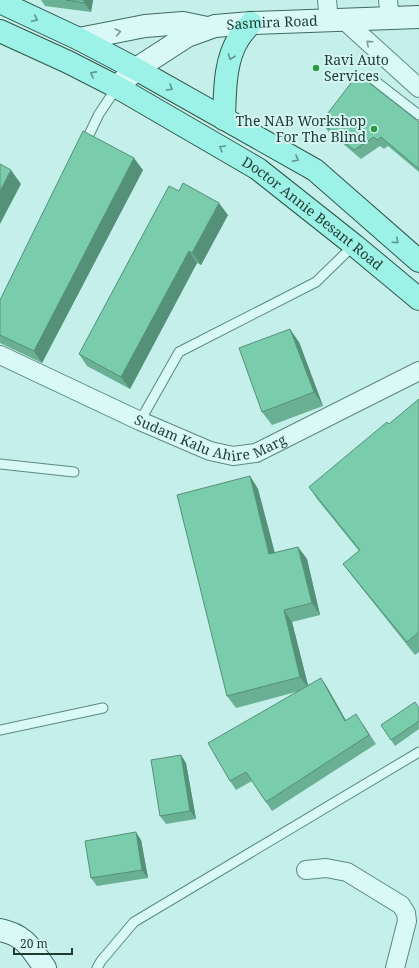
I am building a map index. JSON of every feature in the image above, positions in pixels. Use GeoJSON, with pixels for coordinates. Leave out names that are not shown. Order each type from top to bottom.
{"type":"FeatureCollection","features":[{"type":"Feature","properties":{"kind":"main road","name":"Doctor Annie Besant Road"},"geometry":{"type":"LineString","coordinates":[[0,2],[136,69],[315,170],[419,261]]}},
{"type":"Feature","properties":{"kind":"main road"},"geometry":{"type":"LineString","coordinates":[[224,119],[225,92],[229,60],[239,38],[251,24]]}},
{"type":"Feature","properties":{"kind":"main road","name":"Doctor Annie Besant Road"},"geometry":{"type":"LineString","coordinates":[[0,31],[68,62],[117,87],[258,169],[419,299]]}},
{"type":"Feature","properties":{"kind":"street","name":"Sasmira Road"},"geometry":{"type":"LineString","coordinates":[[117,87],[136,69],[186,36],[215,26],[251,24],[389,9],[419,18]]}},
{"type":"Feature","properties":{"kind":"street"},"geometry":{"type":"LineString","coordinates":[[333,14],[419,88]]}},
{"type":"Feature","properties":{"kind":"street"},"geometry":{"type":"LineString","coordinates":[[79,40],[145,26],[183,23],[207,28]]}},
{"type":"Feature","properties":{"kind":"street","name":"Sudam Kalu Ahire Marg"},"geometry":{"type":"LineString","coordinates":[[0,355],[140,421],[210,451],[233,456],[256,453],[419,371]]}},
{"type":"Feature","properties":{"kind":"street"},"geometry":{"type":"LineString","coordinates":[[306,870],[326,868],[348,872],[401,905],[406,913],[407,921],[395,968]]}},
{"type":"Feature","properties":{"kind":"street"},"geometry":{"type":"LineString","coordinates":[[0,930],[16,934],[28,943],[45,968]]}},
{"type":"Feature","properties":{"kind":"lane"},"geometry":{"type":"LineString","coordinates":[[374,80],[419,115]]}},
{"type":"Feature","properties":{"kind":"lane"},"geometry":{"type":"LineString","coordinates":[[78,156],[99,114],[117,87]]}},
{"type":"Feature","properties":{"kind":"lane"},"geometry":{"type":"LineString","coordinates":[[140,421],[179,352],[316,282],[354,245]]}},
{"type":"Feature","properties":{"kind":"lane"},"geometry":{"type":"LineString","coordinates":[[0,464],[74,472]]}},
{"type":"Feature","properties":{"kind":"lane"},"geometry":{"type":"LineString","coordinates":[[0,730],[103,708]]}},
{"type":"Feature","properties":{"kind":"lane"},"geometry":{"type":"LineString","coordinates":[[97,968],[101,961],[134,922],[419,752]]}},
{"type":"Feature","properties":{"kind":"building"},"geometry":{"type":"Polygon","coordinates":[[[66,0],[84,0],[84,3],[66,0]]]}},
{"type":"Feature","properties":{"kind":"building","name":"The NAB Workshop For The Blind"},"geometry":{"type":"Polygon","coordinates":[[[358,74],[419,122],[419,169],[381,137],[377,140],[374,137],[354,150],[321,122],[358,74]]]}},
{"type":"Feature","properties":{"kind":"building"},"geometry":{"type":"Polygon","coordinates":[[[83,131],[134,158],[34,351],[0,335],[0,300],[83,131]]]}},
{"type":"Feature","properties":{"kind":"building"},"geometry":{"type":"Polygon","coordinates":[[[0,164],[11,170],[0,191],[0,164]]]}},
{"type":"Feature","properties":{"kind":"building"},"geometry":{"type":"Polygon","coordinates":[[[183,183],[219,203],[192,253],[189,251],[121,377],[79,354],[169,186],[179,191],[183,183]]]}},
{"type":"Feature","properties":{"kind":"building"},"geometry":{"type":"Polygon","coordinates":[[[290,329],[314,392],[262,412],[239,348],[290,329]]]}},
{"type":"Feature","properties":{"kind":"building"},"geometry":{"type":"Polygon","coordinates":[[[419,399],[419,632],[407,642],[343,564],[360,550],[309,487],[387,422],[389,424],[419,399]]]}},
{"type":"Feature","properties":{"kind":"building"},"geometry":{"type":"Polygon","coordinates":[[[250,476],[269,554],[298,547],[312,603],[284,610],[300,677],[227,696],[177,495],[250,476]]]}},
{"type":"Feature","properties":{"kind":"building"},"geometry":{"type":"Polygon","coordinates":[[[321,678],[345,721],[356,714],[369,735],[266,802],[246,772],[230,781],[208,743],[321,678]]]}},
{"type":"Feature","properties":{"kind":"building"},"geometry":{"type":"Polygon","coordinates":[[[415,702],[419,708],[419,721],[391,740],[381,725],[415,702]]]}},
{"type":"Feature","properties":{"kind":"building"},"geometry":{"type":"Polygon","coordinates":[[[181,755],[190,811],[160,816],[151,760],[181,755]]]}},
{"type":"Feature","properties":{"kind":"building"},"geometry":{"type":"Polygon","coordinates":[[[136,832],[142,870],[91,878],[85,841],[136,832]]]}},
{"type":"Feature","properties":{"kind":"place","name":"Ravi Auto Services"},"geometry":{"type":"Point","coordinates":[316,68]}},
{"type":"Feature","properties":{"kind":"place","name":"The NAB Workshop For The Blind"},"geometry":{"type":"Point","coordinates":[374,129]}}]}
